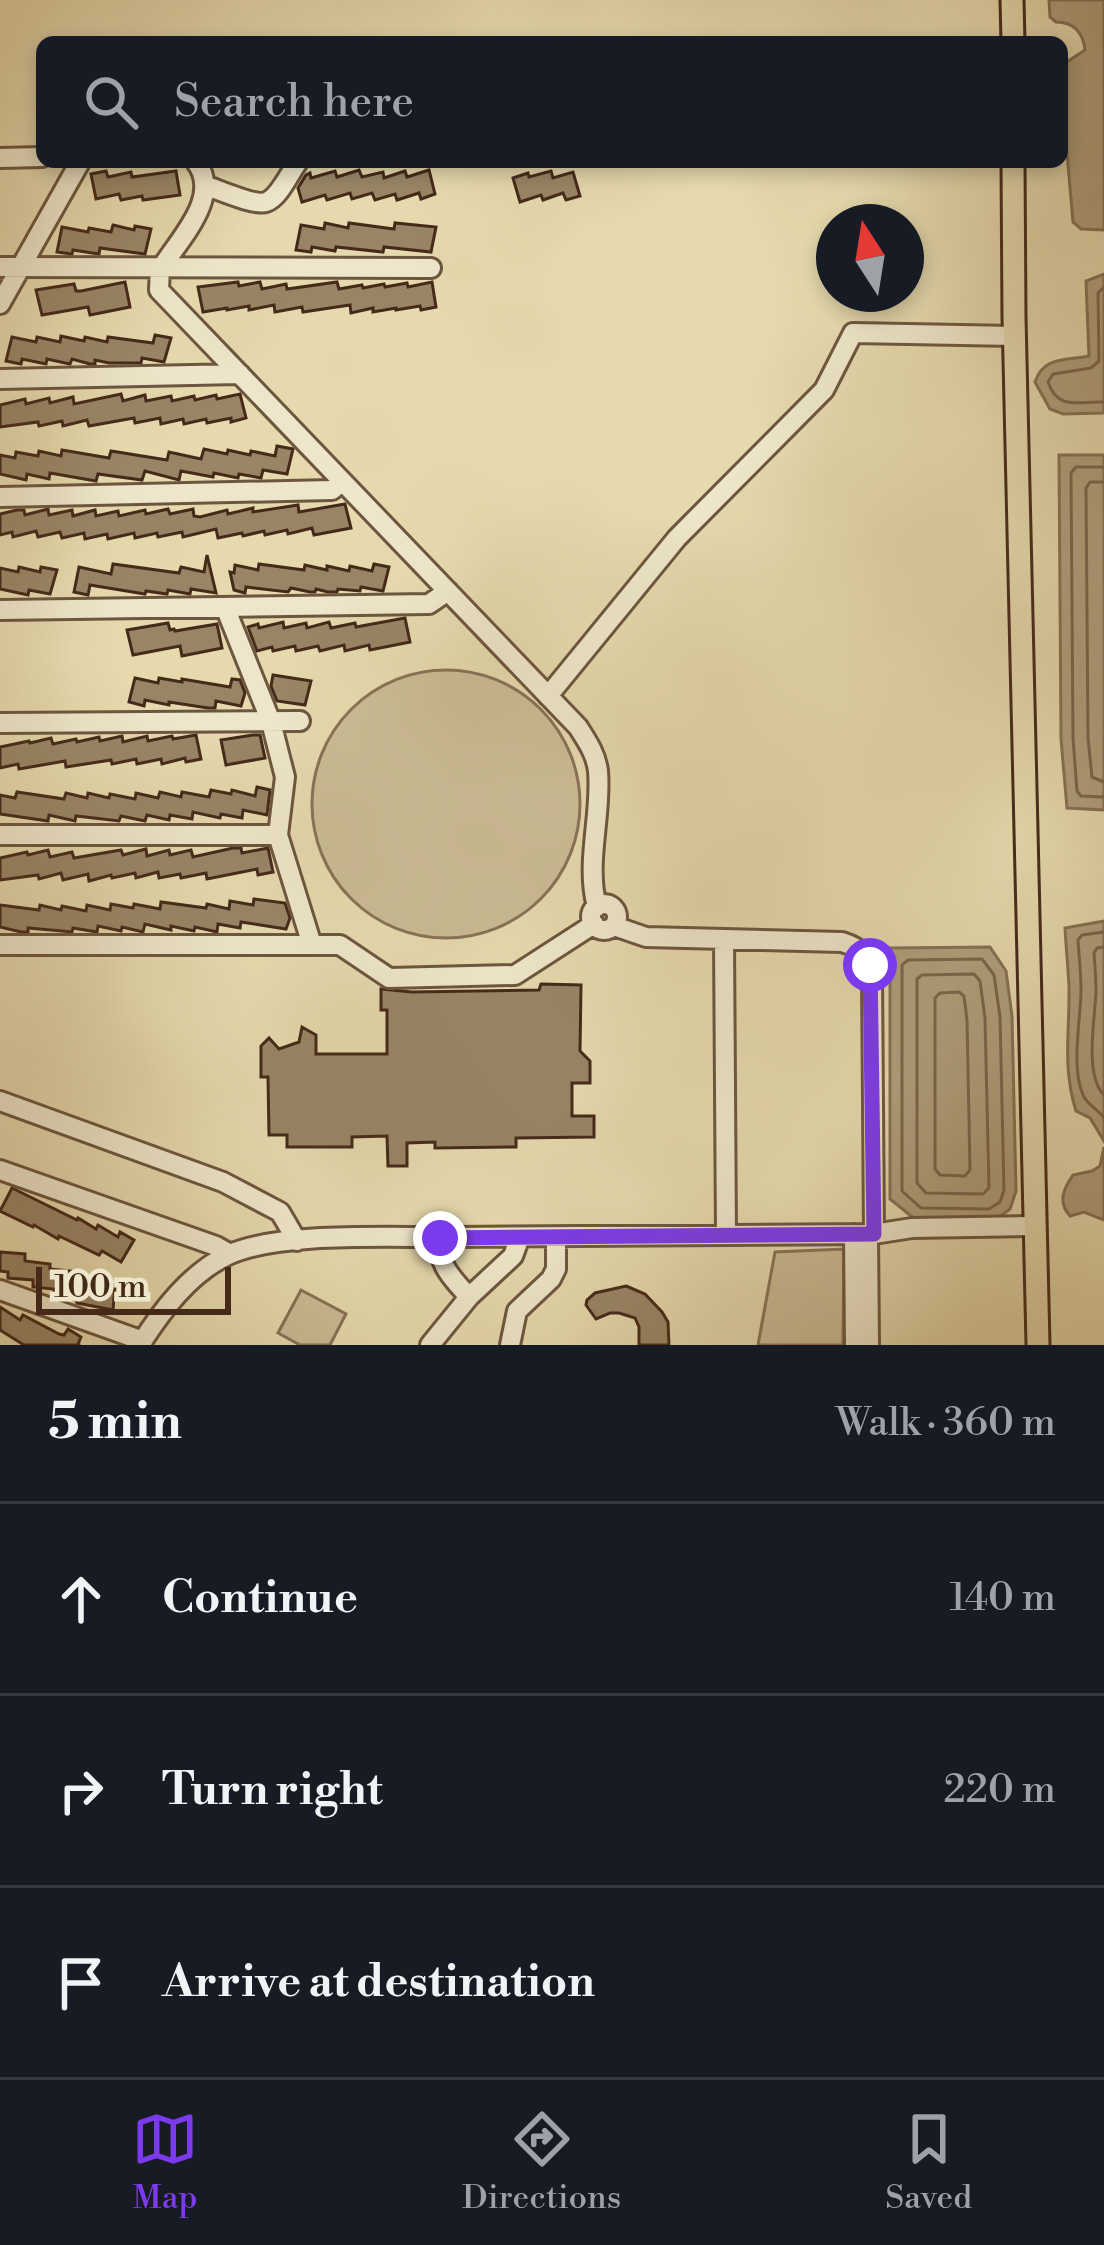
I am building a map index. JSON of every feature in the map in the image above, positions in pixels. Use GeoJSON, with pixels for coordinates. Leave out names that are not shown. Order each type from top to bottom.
{"type":"FeatureCollection","features":[{"type":"Feature","properties":{"kind":"main road"},"geometry":{"type":"LineString","coordinates":[[1012,0],[1012,36]]}},
{"type":"Feature","properties":{"kind":"main road"},"geometry":{"type":"LineString","coordinates":[[1013,168],[1038,1345]]}},
{"type":"Feature","properties":{"kind":"street"},"geometry":{"type":"LineString","coordinates":[[0,158],[36,158]]}},
{"type":"Feature","properties":{"kind":"street"},"geometry":{"type":"LineString","coordinates":[[0,304],[77,168]]}},
{"type":"Feature","properties":{"kind":"street"},"geometry":{"type":"LineString","coordinates":[[201,168],[207,186],[204,202],[161,267],[159,290],[578,727],[598,769],[592,877],[602,919]]}},
{"type":"Feature","properties":{"kind":"street"},"geometry":{"type":"LineString","coordinates":[[207,186],[266,202],[293,168]]}},
{"type":"Feature","properties":{"kind":"street"},"geometry":{"type":"LineString","coordinates":[[0,267],[431,268]]}},
{"type":"Feature","properties":{"kind":"street"},"geometry":{"type":"LineString","coordinates":[[548,696],[677,538],[824,389],[854,333],[1015,336]]}},
{"type":"Feature","properties":{"kind":"street"},"geometry":{"type":"LineString","coordinates":[[0,379],[240,374]]}},
{"type":"Feature","properties":{"kind":"street"},"geometry":{"type":"LineString","coordinates":[[0,497],[332,490],[343,481]]}},
{"type":"Feature","properties":{"kind":"street"},"geometry":{"type":"LineString","coordinates":[[0,610],[429,604],[448,591]]}},
{"type":"Feature","properties":{"kind":"street"},"geometry":{"type":"LineString","coordinates":[[225,607],[272,722],[285,777],[278,836],[312,945]]}},
{"type":"Feature","properties":{"kind":"street"},"geometry":{"type":"LineString","coordinates":[[0,723],[300,721]]}},
{"type":"Feature","properties":{"kind":"street"},"geometry":{"type":"LineString","coordinates":[[0,835],[278,836]]}},
{"type":"Feature","properties":{"kind":"street"},"geometry":{"type":"LineString","coordinates":[[602,919],[646,937],[842,942],[865,954],[872,976],[865,1234],[869,1345]]}},
{"type":"Feature","properties":{"kind":"street"},"geometry":{"type":"LineString","coordinates":[[0,945],[340,945],[388,978],[515,975],[602,919]]}},
{"type":"Feature","properties":{"kind":"street"},"geometry":{"type":"LineString","coordinates":[[724,939],[726,1235]]}},
{"type":"Feature","properties":{"kind":"street"},"geometry":{"type":"LineString","coordinates":[[0,1101],[223,1183],[280,1212],[297,1241]]}},
{"type":"Feature","properties":{"kind":"street"},"geometry":{"type":"LineString","coordinates":[[0,1170],[230,1254]]}},
{"type":"Feature","properties":{"kind":"street"},"geometry":{"type":"LineString","coordinates":[[0,1290],[141,1343],[178,1294],[209,1266],[262,1245],[726,1235],[865,1234],[909,1240],[1037,1232]]}},
{"type":"Feature","properties":{"kind":"street"},"geometry":{"type":"LineString","coordinates":[[854,1345],[865,1234]]}},
{"type":"Feature","properties":{"kind":"street"},"geometry":{"type":"LineString","coordinates":[[430,1345],[469,1297],[513,1256],[520,1237]]}},
{"type":"Feature","properties":{"kind":"street"},"geometry":{"type":"LineString","coordinates":[[510,1345],[517,1311],[556,1269],[556,1237]]}},
{"type":"Feature","properties":{"kind":"street"},"geometry":{"type":"LineString","coordinates":[[440,1238],[440,1261],[469,1297]]}},
{"type":"Feature","properties":{"kind":"shaded area"},"geometry":{"type":"Polygon","coordinates":[[[446,670],[497,680],[541,709],[570,753],[580,804],[570,855],[541,899],[497,928],[446,938],[395,928],[351,899],[322,855],[312,804],[322,753],[351,709],[395,680],[446,670]]]}},
{"type":"Feature","properties":{"kind":"shaded area"},"geometry":{"type":"Polygon","coordinates":[[[844,1249],[843,1345],[758,1345],[775,1252],[844,1249]]]}},
{"type":"Feature","properties":{"kind":"shaded area"},"geometry":{"type":"Polygon","coordinates":[[[301,1290],[346,1314],[330,1345],[300,1345],[278,1333],[301,1290]]]}},
{"type":"Feature","properties":{"kind":"water"},"geometry":{"type":"Polygon","coordinates":[[[1049,0],[1104,0],[1104,230],[1081,229],[1073,222],[1068,61],[1085,50],[1076,30],[1050,17],[1049,0]]]}},
{"type":"Feature","properties":{"kind":"water"},"geometry":{"type":"Polygon","coordinates":[[[1104,274],[1104,413],[1063,414],[1050,409],[1035,382],[1050,364],[1089,356],[1086,281],[1104,274]]]}},
{"type":"Feature","properties":{"kind":"water"},"geometry":{"type":"Polygon","coordinates":[[[1059,455],[1104,455],[1104,810],[1067,808],[1061,739],[1059,455]]]}},
{"type":"Feature","properties":{"kind":"water"},"geometry":{"type":"Polygon","coordinates":[[[1104,921],[1104,1141],[1090,1118],[1076,1111],[1072,1095],[1065,928],[1104,921]]]}},
{"type":"Feature","properties":{"kind":"water"},"geometry":{"type":"Polygon","coordinates":[[[990,947],[1006,971],[1012,1016],[1016,1191],[1010,1209],[994,1221],[916,1220],[890,1199],[890,948],[990,947]]]}},
{"type":"Feature","properties":{"kind":"water"},"geometry":{"type":"Polygon","coordinates":[[[1104,1147],[1104,1220],[1084,1212],[1070,1216],[1063,1200],[1067,1185],[1073,1175],[1100,1166],[1104,1147]]]}},
{"type":"Feature","properties":{"kind":"building"},"geometry":{"type":"Polygon","coordinates":[[[359,170],[362,177],[383,172],[384,178],[429,170],[435,194],[397,200],[395,194],[375,200],[372,193],[352,199],[350,193],[302,202],[298,188],[306,175],[310,173],[311,178],[335,171],[337,177],[359,170]]]}},
{"type":"Feature","properties":{"kind":"building"},"geometry":{"type":"Polygon","coordinates":[[[106,171],[108,177],[131,172],[132,177],[176,171],[180,195],[121,200],[119,194],[96,199],[91,174],[106,171]]]}},
{"type":"Feature","properties":{"kind":"building"},"geometry":{"type":"Polygon","coordinates":[[[551,171],[553,178],[573,172],[580,196],[566,200],[563,193],[543,200],[541,195],[520,202],[513,178],[551,171]]]}},
{"type":"Feature","properties":{"kind":"building"},"geometry":{"type":"Polygon","coordinates":[[[325,223],[348,228],[349,223],[394,229],[395,223],[436,227],[431,252],[384,247],[383,252],[336,247],[335,251],[296,250],[301,225],[324,229],[325,223]]]}},
{"type":"Feature","properties":{"kind":"building"},"geometry":{"type":"Polygon","coordinates":[[[113,225],[151,229],[145,254],[100,248],[99,254],[57,252],[62,227],[111,232],[113,225]]]}},
{"type":"Feature","properties":{"kind":"building"},"geometry":{"type":"Polygon","coordinates":[[[125,282],[130,307],[90,315],[88,307],[42,315],[36,290],[74,284],[81,291],[125,282]]]}},
{"type":"Feature","properties":{"kind":"building"},"geometry":{"type":"Polygon","coordinates":[[[238,282],[239,286],[260,282],[262,289],[286,284],[287,289],[337,282],[339,289],[432,282],[436,307],[351,313],[350,305],[275,312],[274,305],[203,312],[198,287],[238,282]]]}},
{"type":"Feature","properties":{"kind":"building"},"geometry":{"type":"Polygon","coordinates":[[[155,335],[171,338],[164,362],[142,358],[141,363],[6,361],[12,337],[60,342],[61,336],[84,341],[85,337],[107,342],[108,337],[153,343],[155,335]]]}},
{"type":"Feature","properties":{"kind":"building"},"geometry":{"type":"Polygon","coordinates":[[[121,394],[123,401],[145,395],[146,401],[171,396],[172,401],[240,394],[246,418],[161,424],[160,418],[135,423],[134,418],[89,426],[87,420],[63,426],[62,421],[0,427],[0,405],[73,397],[74,404],[121,394]]]}},
{"type":"Feature","properties":{"kind":"building"},"geometry":{"type":"Polygon","coordinates":[[[277,446],[293,449],[287,474],[263,470],[261,478],[181,471],[179,480],[145,471],[142,480],[98,474],[96,481],[50,473],[49,479],[27,474],[26,480],[0,474],[0,455],[15,458],[16,452],[61,456],[62,450],[109,458],[111,451],[167,460],[169,452],[201,459],[204,449],[275,456],[277,446]]]}},
{"type":"Feature","properties":{"kind":"building"},"geometry":{"type":"Polygon","coordinates":[[[345,504],[351,528],[314,535],[312,528],[218,538],[216,529],[183,537],[182,532],[108,539],[107,534],[85,539],[84,533],[62,538],[60,532],[38,537],[36,531],[0,535],[0,514],[17,510],[24,510],[25,515],[48,509],[49,515],[72,510],[73,516],[118,511],[119,516],[193,509],[194,516],[200,517],[227,510],[228,514],[298,505],[299,512],[345,504]]]}},
{"type":"Feature","properties":{"kind":"building"},"geometry":{"type":"Polygon","coordinates":[[[207,555],[216,593],[191,589],[190,594],[168,590],[167,594],[145,594],[90,585],[88,595],[74,592],[79,567],[111,574],[113,564],[204,572],[207,555]]]}},
{"type":"Feature","properties":{"kind":"building"},"geometry":{"type":"Polygon","coordinates":[[[259,564],[304,570],[305,565],[349,571],[350,566],[372,571],[374,564],[389,567],[383,591],[361,587],[360,591],[337,592],[234,590],[230,572],[234,573],[235,565],[258,570],[259,564]]]}},
{"type":"Feature","properties":{"kind":"building"},"geometry":{"type":"Polygon","coordinates":[[[19,567],[57,570],[50,594],[0,589],[0,568],[18,572],[19,567]]]}},
{"type":"Feature","properties":{"kind":"building"},"geometry":{"type":"Polygon","coordinates":[[[405,618],[410,642],[370,650],[369,645],[345,651],[344,645],[320,651],[318,646],[296,651],[295,646],[257,651],[248,627],[283,622],[284,628],[306,623],[307,628],[329,622],[331,628],[355,623],[356,627],[405,618]]]}},
{"type":"Feature","properties":{"kind":"building"},"geometry":{"type":"Polygon","coordinates":[[[168,623],[175,631],[217,624],[222,648],[182,656],[180,646],[133,655],[127,630],[168,623]]]}},
{"type":"Feature","properties":{"kind":"building"},"geometry":{"type":"Polygon","coordinates":[[[273,675],[311,681],[305,705],[277,701],[271,686],[273,675]]]}},
{"type":"Feature","properties":{"kind":"building"},"geometry":{"type":"Polygon","coordinates":[[[135,678],[230,687],[232,679],[240,680],[245,693],[241,706],[216,701],[215,708],[208,708],[145,700],[144,706],[129,702],[135,678]]]}},
{"type":"Feature","properties":{"kind":"building"},"geometry":{"type":"Polygon","coordinates":[[[196,735],[201,759],[186,762],[185,758],[137,764],[136,759],[112,764],[111,760],[66,767],[65,761],[0,768],[0,747],[29,741],[51,738],[53,744],[122,736],[123,742],[147,736],[148,741],[196,735]]]}},
{"type":"Feature","properties":{"kind":"building"},"geometry":{"type":"Polygon","coordinates":[[[260,735],[265,758],[226,765],[221,740],[260,735]]]}},
{"type":"Feature","properties":{"kind":"building"},"geometry":{"type":"Polygon","coordinates":[[[257,787],[270,790],[267,815],[243,810],[242,818],[193,812],[192,819],[147,815],[145,821],[121,816],[119,821],[76,816],[75,821],[49,815],[48,821],[0,814],[0,795],[15,798],[17,792],[64,799],[66,793],[87,798],[88,793],[135,799],[136,793],[158,798],[160,792],[209,797],[211,790],[255,796],[257,787]]]}},
{"type":"Feature","properties":{"kind":"building"},"geometry":{"type":"Polygon","coordinates":[[[241,848],[242,853],[268,848],[273,872],[258,875],[257,869],[207,879],[206,873],[159,878],[158,872],[136,878],[135,873],[89,881],[88,874],[63,880],[61,873],[0,880],[0,858],[27,852],[48,850],[50,857],[72,852],[74,858],[121,850],[123,855],[146,849],[147,856],[191,850],[193,857],[241,848]]]}},
{"type":"Feature","properties":{"kind":"building"},"geometry":{"type":"Polygon","coordinates":[[[254,899],[285,903],[290,918],[286,929],[241,922],[240,928],[218,924],[217,932],[145,924],[143,932],[98,926],[97,932],[28,928],[21,932],[0,927],[0,905],[86,911],[87,905],[110,910],[111,904],[160,909],[161,902],[229,909],[230,901],[253,905],[254,899]]]}},
{"type":"Feature","properties":{"kind":"building"},"geometry":{"type":"Polygon","coordinates":[[[541,984],[581,985],[580,1051],[590,1061],[590,1083],[572,1083],[572,1116],[594,1116],[594,1137],[516,1138],[516,1147],[435,1148],[435,1142],[407,1143],[407,1166],[388,1166],[387,1136],[352,1137],[352,1147],[287,1147],[287,1135],[269,1135],[268,1077],[261,1077],[261,1046],[269,1038],[279,1049],[299,1042],[302,1027],[316,1035],[316,1054],[387,1054],[387,1010],[381,1010],[381,989],[539,990],[541,984]]]}},
{"type":"Feature","properties":{"kind":"building"},"geometry":{"type":"Polygon","coordinates":[[[12,1188],[96,1229],[98,1225],[134,1240],[121,1262],[102,1251],[99,1255],[58,1239],[0,1211],[12,1188]]]}},
{"type":"Feature","properties":{"kind":"building"},"geometry":{"type":"Polygon","coordinates":[[[0,1252],[25,1254],[25,1261],[71,1271],[71,1278],[115,1285],[113,1310],[54,1295],[54,1289],[33,1287],[33,1280],[8,1278],[8,1272],[0,1271],[0,1252]]]}},
{"type":"Feature","properties":{"kind":"building"},"geometry":{"type":"Polygon","coordinates":[[[626,1286],[645,1294],[662,1312],[668,1322],[669,1345],[639,1345],[635,1318],[610,1313],[596,1319],[586,1305],[595,1293],[626,1286]]]}},
{"type":"Feature","properties":{"kind":"building"},"geometry":{"type":"Polygon","coordinates":[[[0,1307],[59,1334],[68,1329],[81,1337],[80,1345],[24,1345],[0,1330],[0,1307]]]}},
{"type":"Feature","properties":{"kind":"route"},"geometry":{"type":"LineString","coordinates":[[440,1238],[874,1234],[870,965]]}}]}
